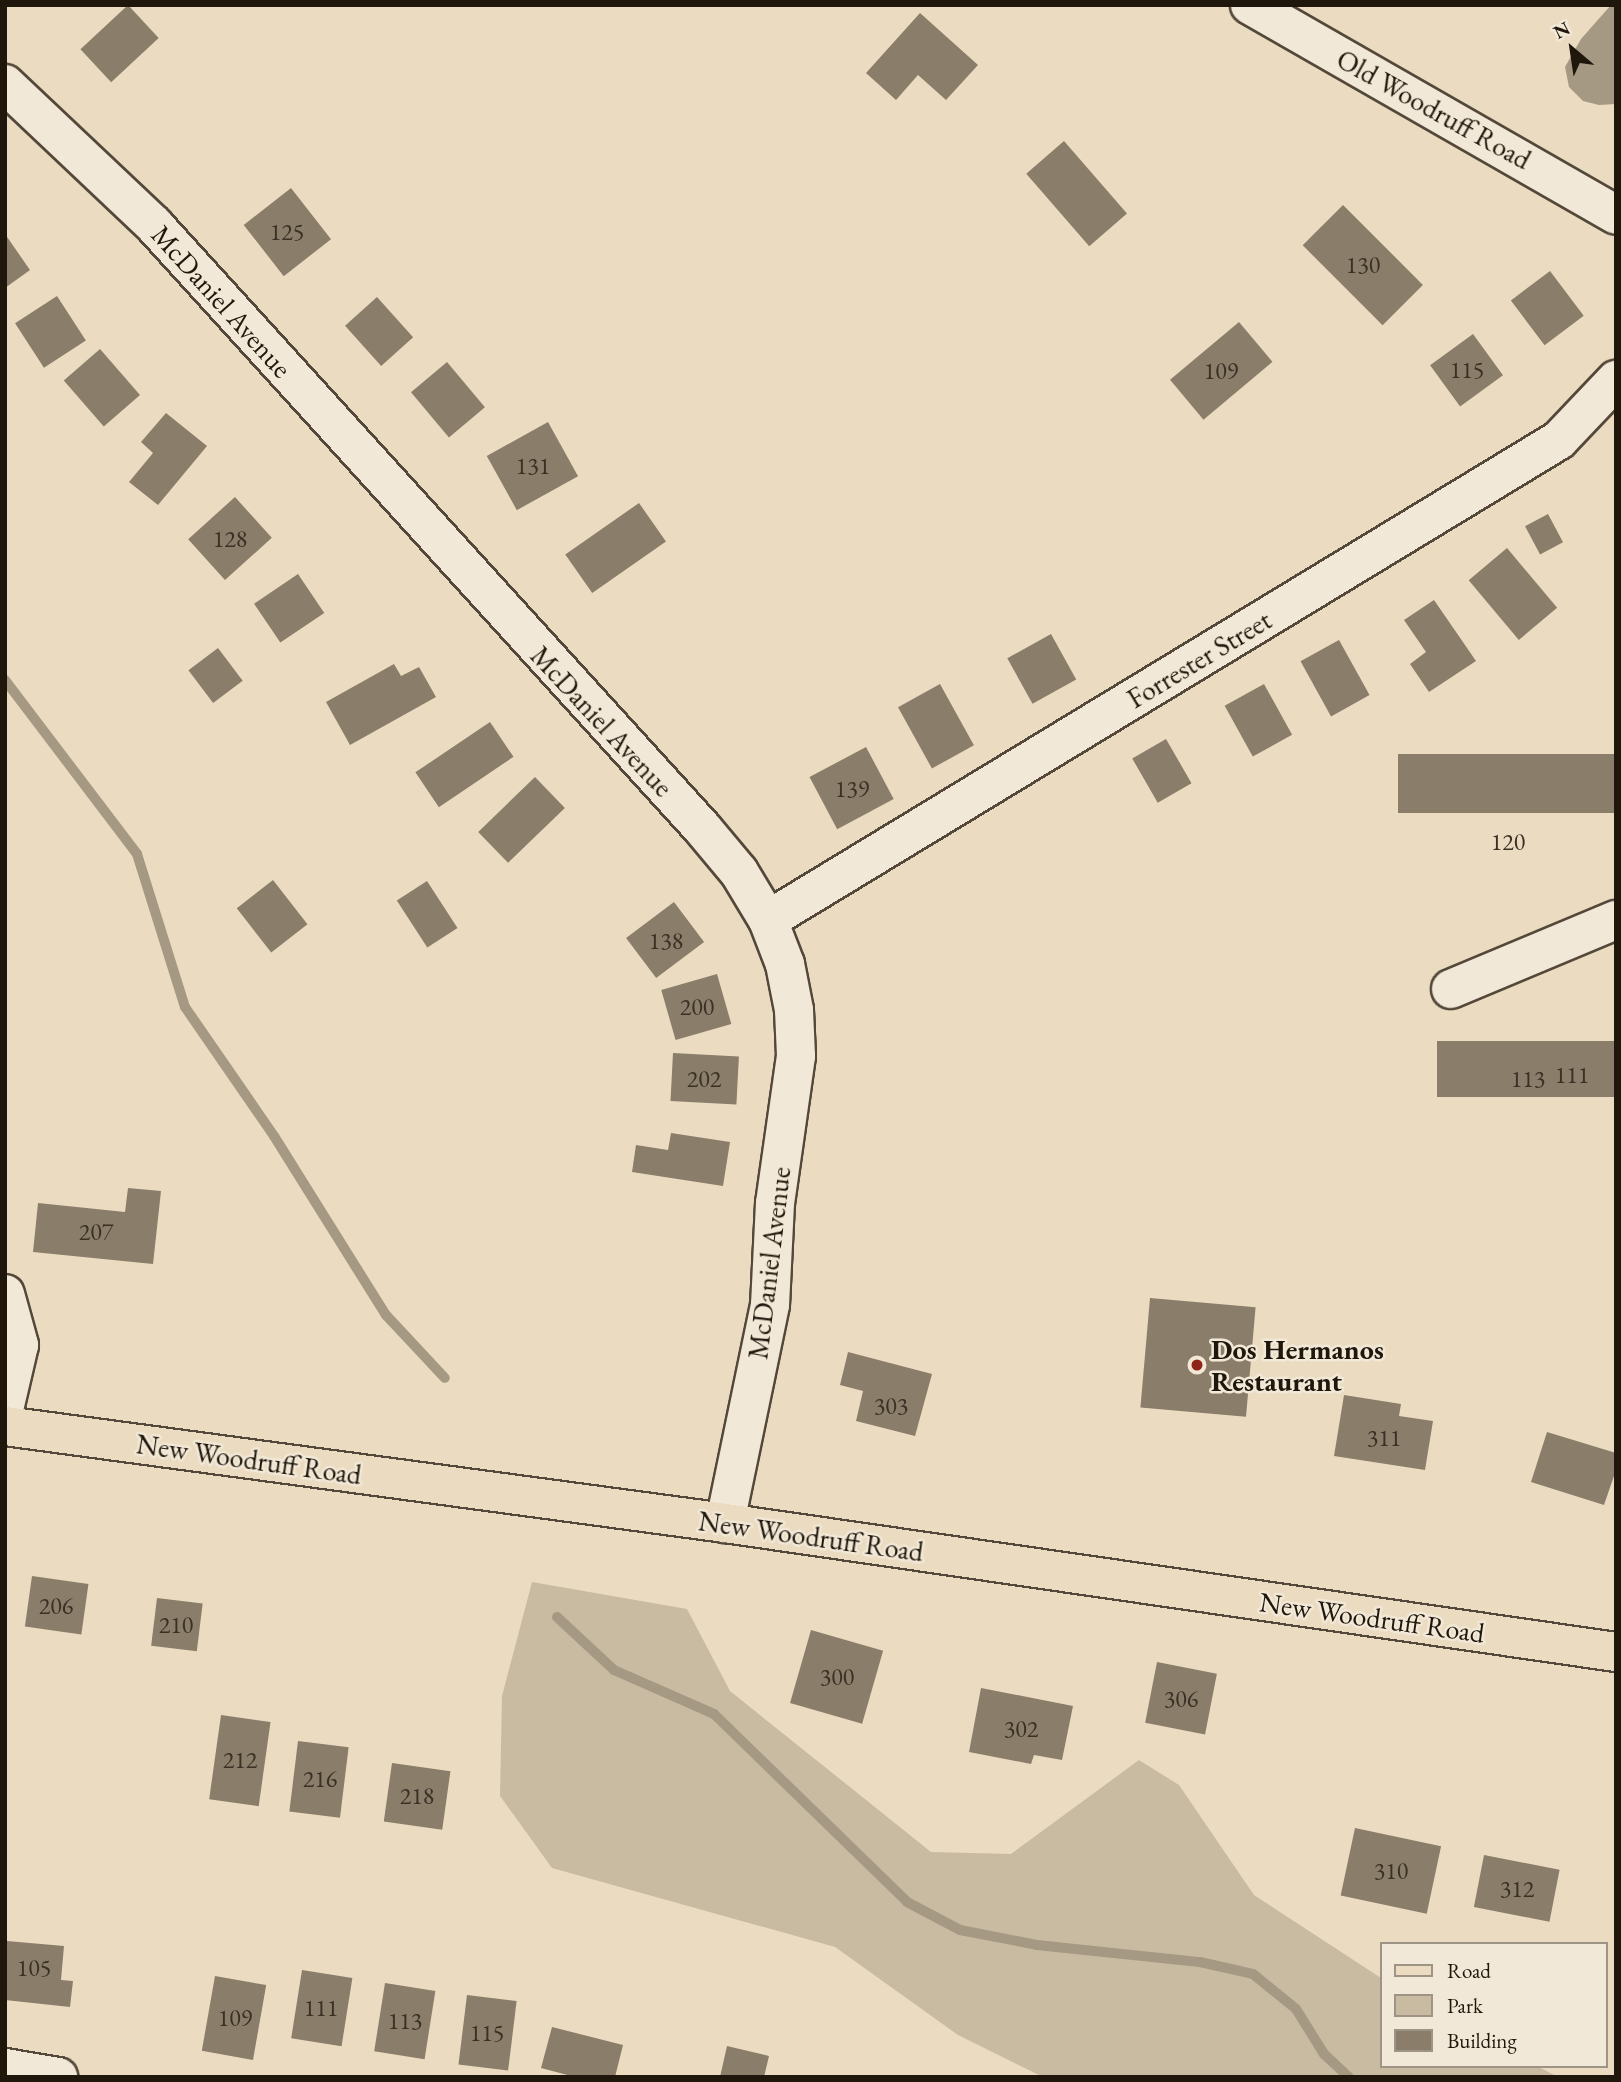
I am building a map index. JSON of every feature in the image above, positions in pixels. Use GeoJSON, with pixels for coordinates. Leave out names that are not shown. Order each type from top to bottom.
{"type":"FeatureCollection","features":[{"type":"Feature","properties":{"kind":"main road","name":"New Woodruff Road"},"geometry":{"type":"LineString","coordinates":[[5,1426],[725,1523],[1616,1652]]}},
{"type":"Feature","properties":{"kind":"street","name":"Old Woodruff Road"},"geometry":{"type":"LineString","coordinates":[[1250,5],[1616,215]]}},
{"type":"Feature","properties":{"kind":"street","name":"McDaniel Avenue"},"geometry":{"type":"LineString","coordinates":[[5,84],[154,225],[703,830],[739,872],[768,920],[785,964],[794,1010],[796,1056],[775,1203],[770,1306],[725,1523]]}},
{"type":"Feature","properties":{"kind":"street","name":"Forrester Street"},"geometry":{"type":"LineString","coordinates":[[768,920],[1559,440],[1616,380]]}},
{"type":"Feature","properties":{"kind":"street"},"geometry":{"type":"LineString","coordinates":[[1451,989],[1616,920]]}},
{"type":"Feature","properties":{"kind":"street"},"geometry":{"type":"LineString","coordinates":[[5,1294],[19,1345],[5,1405]]}},
{"type":"Feature","properties":{"kind":"street"},"geometry":{"type":"LineString","coordinates":[[5,2068],[58,2077]]}},
{"type":"Feature","properties":{"kind":"green space"},"geometry":{"type":"Polygon","coordinates":[[[532,1582],[687,1609],[730,1691],[931,1852],[1011,1854],[1139,1760],[1179,1785],[1254,1895],[1380,1977],[1380,2068],[1541,2068],[1558,2077],[1043,2077],[958,2035],[835,1947],[552,1868],[500,1796],[502,1696],[532,1582]]]}},
{"type":"Feature","properties":{"kind":"shaded area"},"geometry":{"type":"Polygon","coordinates":[[[1611,5],[1616,5],[1616,104],[1599,105],[1583,101],[1569,87],[1565,67],[1581,39],[1611,5]]]}},
{"type":"Feature","properties":{"kind":"building"},"geometry":{"type":"Polygon","coordinates":[[[128,5],[159,38],[111,82],[80,49],[128,5]]]}},
{"type":"Feature","properties":{"kind":"building"},"geometry":{"type":"Polygon","coordinates":[[[920,13],[978,65],[946,100],[918,75],[896,100],[866,73],[920,13]]]}},
{"type":"Feature","properties":{"kind":"building"},"geometry":{"type":"Polygon","coordinates":[[[1064,141],[1127,213],[1089,246],[1026,174],[1064,141]]]}},
{"type":"Feature","properties":{"kind":"building"},"geometry":{"type":"Polygon","coordinates":[[[291,188],[331,239],[284,276],[244,225],[291,188]]]}},
{"type":"Feature","properties":{"kind":"building"},"geometry":{"type":"Polygon","coordinates":[[[1343,205],[1423,285],[1383,325],[1303,245],[1343,205]]]}},
{"type":"Feature","properties":{"kind":"building"},"geometry":{"type":"Polygon","coordinates":[[[5,234],[30,270],[5,288],[5,234]]]}},
{"type":"Feature","properties":{"kind":"building"},"geometry":{"type":"Polygon","coordinates":[[[1550,271],[1584,316],[1545,345],[1511,300],[1550,271]]]}},
{"type":"Feature","properties":{"kind":"building"},"geometry":{"type":"Polygon","coordinates":[[[57,296],[86,340],[44,368],[15,323],[57,296]]]}},
{"type":"Feature","properties":{"kind":"building"},"geometry":{"type":"Polygon","coordinates":[[[377,297],[413,337],[381,366],[345,326],[377,297]]]}},
{"type":"Feature","properties":{"kind":"building"},"geometry":{"type":"Polygon","coordinates":[[[1239,322],[1272,362],[1203,420],[1170,380],[1239,322]]]}},
{"type":"Feature","properties":{"kind":"building"},"geometry":{"type":"Polygon","coordinates":[[[1473,334],[1503,375],[1460,406],[1430,365],[1473,334]]]}},
{"type":"Feature","properties":{"kind":"building"},"geometry":{"type":"Polygon","coordinates":[[[100,349],[140,395],[104,427],[64,380],[100,349]]]}},
{"type":"Feature","properties":{"kind":"building"},"geometry":{"type":"Polygon","coordinates":[[[447,362],[485,407],[449,437],[411,392],[447,362]]]}},
{"type":"Feature","properties":{"kind":"building"},"geometry":{"type":"Polygon","coordinates":[[[166,413],[207,446],[158,505],[129,482],[153,453],[141,442],[166,413]]]}},
{"type":"Feature","properties":{"kind":"building"},"geometry":{"type":"Polygon","coordinates":[[[548,422],[578,476],[517,510],[487,456],[548,422]]]}},
{"type":"Feature","properties":{"kind":"building"},"geometry":{"type":"Polygon","coordinates":[[[235,497],[272,538],[225,580],[188,539],[235,497]]]}},
{"type":"Feature","properties":{"kind":"building"},"geometry":{"type":"Polygon","coordinates":[[[639,503],[666,542],[592,593],[565,555],[639,503]]]}},
{"type":"Feature","properties":{"kind":"building"},"geometry":{"type":"Polygon","coordinates":[[[1548,514],[1563,542],[1540,554],[1525,526],[1548,514]]]}},
{"type":"Feature","properties":{"kind":"building"},"geometry":{"type":"Polygon","coordinates":[[[1507,548],[1557,608],[1519,640],[1469,580],[1507,548]]]}},
{"type":"Feature","properties":{"kind":"building"},"geometry":{"type":"Polygon","coordinates":[[[298,574],[324,613],[280,643],[254,604],[298,574]]]}},
{"type":"Feature","properties":{"kind":"building"},"geometry":{"type":"Polygon","coordinates":[[[1434,600],[1476,661],[1429,692],[1410,664],[1426,652],[1404,620],[1434,600]]]}},
{"type":"Feature","properties":{"kind":"building"},"geometry":{"type":"Polygon","coordinates":[[[1051,634],[1076,679],[1032,704],[1007,658],[1051,634]]]}},
{"type":"Feature","properties":{"kind":"building"},"geometry":{"type":"Polygon","coordinates":[[[1339,640],[1370,695],[1331,716],[1301,661],[1339,640]]]}},
{"type":"Feature","properties":{"kind":"building"},"geometry":{"type":"Polygon","coordinates":[[[218,648],[243,681],[213,703],[188,670],[218,648]]]}},
{"type":"Feature","properties":{"kind":"building"},"geometry":{"type":"Polygon","coordinates":[[[394,664],[401,676],[419,667],[436,697],[350,745],[326,702],[394,664]]]}},
{"type":"Feature","properties":{"kind":"building"},"geometry":{"type":"Polygon","coordinates":[[[940,684],[974,745],[932,768],[898,707],[940,684]]]}},
{"type":"Feature","properties":{"kind":"building"},"geometry":{"type":"Polygon","coordinates":[[[1264,684],[1292,735],[1253,757],[1225,706],[1264,684]]]}},
{"type":"Feature","properties":{"kind":"building"},"geometry":{"type":"Polygon","coordinates":[[[490,722],[513,757],[439,807],[415,772],[490,722]]]}},
{"type":"Feature","properties":{"kind":"building"},"geometry":{"type":"Polygon","coordinates":[[[1166,739],[1192,783],[1158,803],[1132,758],[1166,739]]]}},
{"type":"Feature","properties":{"kind":"building"},"geometry":{"type":"Polygon","coordinates":[[[866,747],[894,799],[837,829],[809,777],[866,747]]]}},
{"type":"Feature","properties":{"kind":"building"},"geometry":{"type":"Polygon","coordinates":[[[1398,754],[1616,754],[1616,813],[1398,813],[1398,754]]]}},
{"type":"Feature","properties":{"kind":"building"},"geometry":{"type":"Polygon","coordinates":[[[535,777],[565,808],[508,863],[478,832],[535,777]]]}},
{"type":"Feature","properties":{"kind":"building"},"geometry":{"type":"Polygon","coordinates":[[[273,880],[307,924],[271,952],[237,908],[273,880]]]}},
{"type":"Feature","properties":{"kind":"building"},"geometry":{"type":"Polygon","coordinates":[[[427,881],[457,928],[427,948],[397,901],[427,881]]]}},
{"type":"Feature","properties":{"kind":"building"},"geometry":{"type":"Polygon","coordinates":[[[674,902],[704,942],[656,978],[626,938],[674,902]]]}},
{"type":"Feature","properties":{"kind":"building"},"geometry":{"type":"Polygon","coordinates":[[[717,974],[731,1024],[676,1040],[661,990],[717,974]]]}},
{"type":"Feature","properties":{"kind":"building"},"geometry":{"type":"Polygon","coordinates":[[[1437,1041],[1616,1041],[1616,1097],[1437,1097],[1437,1041]]]}},
{"type":"Feature","properties":{"kind":"building"},"geometry":{"type":"Polygon","coordinates":[[[673,1053],[739,1056],[736,1104],[670,1101],[673,1053]]]}},
{"type":"Feature","properties":{"kind":"building"},"geometry":{"type":"Polygon","coordinates":[[[671,1133],[730,1142],[723,1186],[632,1172],[636,1145],[668,1150],[671,1133]]]}},
{"type":"Feature","properties":{"kind":"building"},"geometry":{"type":"Polygon","coordinates":[[[128,1188],[161,1191],[153,1264],[33,1252],[38,1203],[125,1212],[128,1188]]]}},
{"type":"Feature","properties":{"kind":"building"},"geometry":{"type":"Polygon","coordinates":[[[1150,1298],[1256,1307],[1246,1417],[1140,1408],[1150,1298]]]}},
{"type":"Feature","properties":{"kind":"building"},"geometry":{"type":"Polygon","coordinates":[[[848,1352],[932,1374],[915,1436],[856,1421],[863,1391],[840,1385],[848,1352]]]}},
{"type":"Feature","properties":{"kind":"building"},"geometry":{"type":"Polygon","coordinates":[[[1344,1395],[1401,1404],[1399,1416],[1433,1421],[1425,1470],[1334,1456],[1344,1395]]]}},
{"type":"Feature","properties":{"kind":"building"},"geometry":{"type":"Polygon","coordinates":[[[1547,1432],[1616,1453],[1616,1470],[1604,1505],[1531,1482],[1547,1432]]]}},
{"type":"Feature","properties":{"kind":"building"},"geometry":{"type":"Polygon","coordinates":[[[32,1576],[88,1584],[81,1634],[25,1627],[32,1576]]]}},
{"type":"Feature","properties":{"kind":"building"},"geometry":{"type":"Polygon","coordinates":[[[157,1598],[203,1604],[197,1651],[151,1646],[157,1598]]]}},
{"type":"Feature","properties":{"kind":"building"},"geometry":{"type":"Polygon","coordinates":[[[811,1630],[883,1651],[862,1724],[790,1703],[811,1630]]]}},
{"type":"Feature","properties":{"kind":"building"},"geometry":{"type":"Polygon","coordinates":[[[1157,1662],[1217,1674],[1205,1735],[1145,1723],[1157,1662]]]}},
{"type":"Feature","properties":{"kind":"building"},"geometry":{"type":"Polygon","coordinates":[[[981,1688],[1073,1706],[1062,1760],[1034,1755],[1031,1764],[969,1752],[981,1688]]]}},
{"type":"Feature","properties":{"kind":"building"},"geometry":{"type":"Polygon","coordinates":[[[221,1715],[271,1722],[259,1806],[209,1799],[221,1715]]]}},
{"type":"Feature","properties":{"kind":"building"},"geometry":{"type":"Polygon","coordinates":[[[298,1741],[349,1747],[340,1818],[289,1811],[298,1741]]]}},
{"type":"Feature","properties":{"kind":"building"},"geometry":{"type":"Polygon","coordinates":[[[392,1763],[450,1771],[442,1830],[384,1821],[392,1763]]]}},
{"type":"Feature","properties":{"kind":"building"},"geometry":{"type":"Polygon","coordinates":[[[1355,1828],[1441,1846],[1427,1914],[1341,1895],[1355,1828]]]}},
{"type":"Feature","properties":{"kind":"building"},"geometry":{"type":"Polygon","coordinates":[[[1484,1855],[1560,1870],[1549,1922],[1474,1907],[1484,1855]]]}},
{"type":"Feature","properties":{"kind":"building"},"geometry":{"type":"Polygon","coordinates":[[[7,1941],[64,1946],[61,1980],[73,1981],[70,2007],[5,2000],[7,1941]]]}},
{"type":"Feature","properties":{"kind":"building"},"geometry":{"type":"Polygon","coordinates":[[[302,1970],[352,1978],[342,2046],[291,2038],[302,1970]]]}},
{"type":"Feature","properties":{"kind":"building"},"geometry":{"type":"Polygon","coordinates":[[[215,1976],[266,1985],[253,2060],[202,2051],[215,1976]]]}},
{"type":"Feature","properties":{"kind":"building"},"geometry":{"type":"Polygon","coordinates":[[[385,1983],[435,1991],[425,2059],[374,2051],[385,1983]]]}},
{"type":"Feature","properties":{"kind":"building"},"geometry":{"type":"Polygon","coordinates":[[[467,1995],[517,2001],[508,2071],[458,2064],[467,1995]]]}},
{"type":"Feature","properties":{"kind":"building"},"geometry":{"type":"Polygon","coordinates":[[[552,2027],[623,2045],[615,2077],[575,2077],[541,2068],[552,2027]]]}},
{"type":"Feature","properties":{"kind":"building"},"geometry":{"type":"Polygon","coordinates":[[[727,2046],[769,2056],[764,2077],[720,2077],[727,2046]]]}},
{"type":"Feature","properties":{"kind":"waterway"},"geometry":{"type":"LineString","coordinates":[[5,680],[137,854],[185,1007],[274,1136],[386,1315],[445,1378]]}},
{"type":"Feature","properties":{"kind":"waterway"},"geometry":{"type":"LineString","coordinates":[[557,1617],[614,1670],[714,1714],[907,1902],[960,1930],[1037,1945],[1200,1962],[1253,1974],[1296,2009],[1324,2054],[1349,2077]]}},
{"type":"Feature","properties":{"kind":"place","name":"Dos Hermanos Restaurant"},"geometry":{"type":"Point","coordinates":[1197,1365]}}]}
